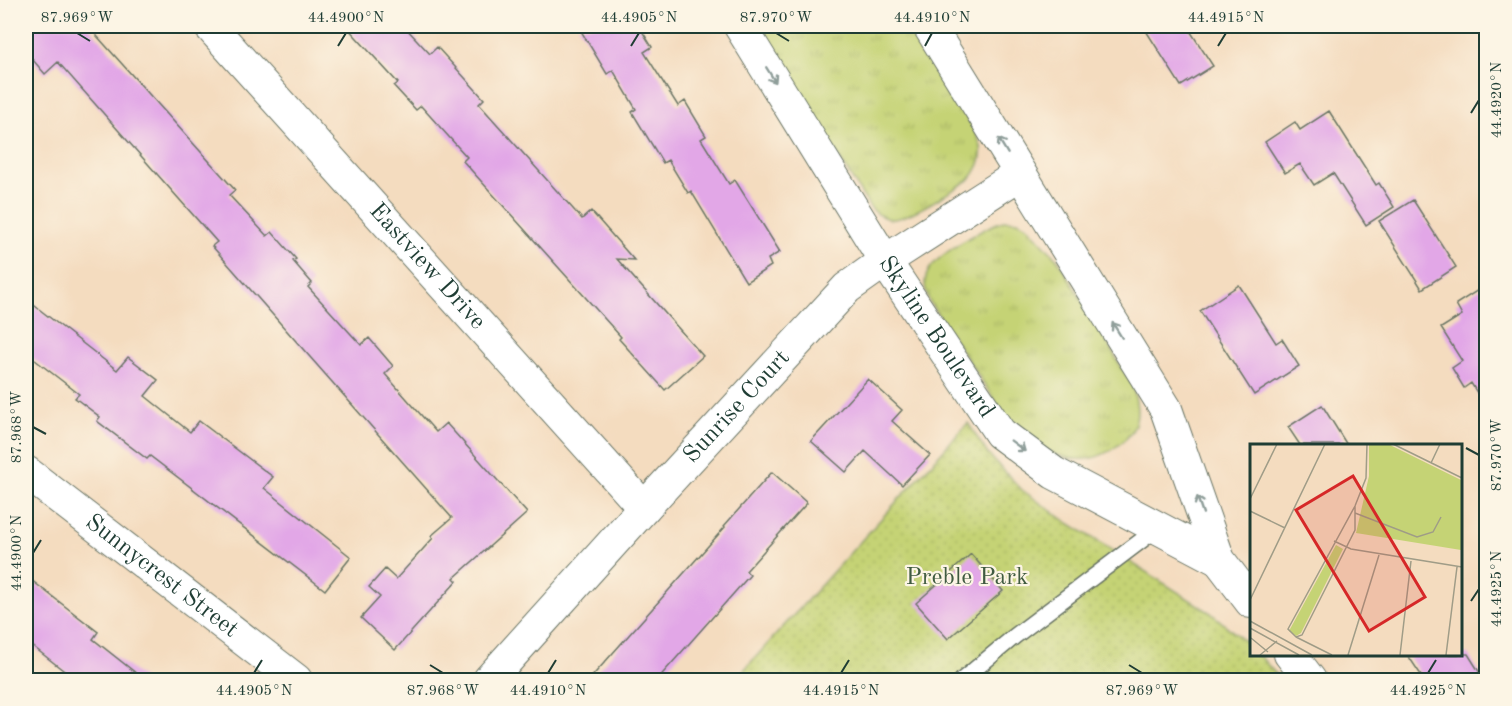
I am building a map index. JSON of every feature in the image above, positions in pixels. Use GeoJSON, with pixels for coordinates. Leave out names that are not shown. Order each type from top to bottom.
{"type":"FeatureCollection","features":[{"type":"Feature","properties":{"kind":"street","name":"Eastview Drive"},"geometry":{"type":"LineString","coordinates":[[210,26],[644,508]]}},
{"type":"Feature","properties":{"kind":"street","name":"Skyline Boulevard"},"geometry":{"type":"LineString","coordinates":[[740,26],[885,261],[1000,433],[1054,473],[1219,560]]}},
{"type":"Feature","properties":{"kind":"street","name":"Skyline Boulevard"},"geometry":{"type":"LineString","coordinates":[[929,26],[1166,409],[1219,560],[1250,601]]}},
{"type":"Feature","properties":{"kind":"street","name":"Sunrise Court"},"geometry":{"type":"LineString","coordinates":[[489,681],[644,508],[847,288],[1020,174]]}},
{"type":"Feature","properties":{"kind":"street","name":"Sunnycrest Street"},"geometry":{"type":"LineString","coordinates":[[26,472],[296,681]]}},
{"type":"Feature","properties":{"kind":"street"},"geometry":{"type":"LineString","coordinates":[[1291,655],[1310,681]]}},
{"type":"Feature","properties":{"kind":"lane"},"geometry":{"type":"LineString","coordinates":[[962,681],[1015,636],[1158,528]]}},
{"type":"Feature","properties":{"kind":"green space"},"geometry":{"type":"Polygon","coordinates":[[[758,26],[912,26],[978,138],[981,156],[975,173],[969,180],[910,214],[893,219],[880,215],[869,206],[758,26]]]}},
{"type":"Feature","properties":{"kind":"green space"},"geometry":{"type":"Polygon","coordinates":[[[1006,220],[1018,221],[1027,226],[1058,260],[1132,385],[1137,417],[1132,431],[1121,443],[1100,456],[1080,459],[1059,456],[1018,434],[929,301],[925,281],[932,266],[962,242],[1006,220]]]}},
{"type":"Feature","properties":{"kind":"green space","name":"Preble Park"},"geometry":{"type":"Polygon","coordinates":[[[968,423],[987,453],[1022,490],[1067,522],[1211,613],[1250,646],[1250,655],[1259,655],[1281,680],[735,680],[968,423]]]}},
{"type":"Feature","properties":{"kind":"building"},"geometry":{"type":"Polygon","coordinates":[[[26,26],[88,26],[235,190],[229,195],[267,236],[272,232],[296,259],[293,261],[312,283],[308,287],[361,345],[369,338],[393,366],[385,374],[436,432],[446,423],[527,513],[454,578],[457,581],[395,650],[361,618],[380,597],[369,587],[385,569],[396,579],[433,538],[431,536],[452,518],[212,246],[217,242],[58,62],[45,74],[26,52],[26,26]]]}},
{"type":"Feature","properties":{"kind":"building"},"geometry":{"type":"Polygon","coordinates":[[[346,26],[404,26],[430,54],[437,47],[484,99],[479,104],[582,219],[591,211],[634,260],[617,259],[703,356],[665,390],[619,339],[621,337],[463,161],[467,157],[421,106],[416,110],[394,86],[398,83],[346,26]]]}},
{"type":"Feature","properties":{"kind":"building"},"geometry":{"type":"Polygon","coordinates":[[[578,26],[639,26],[652,47],[644,52],[678,106],[685,101],[706,136],[701,139],[729,184],[735,180],[780,252],[768,259],[771,266],[746,282],[691,191],[688,193],[668,160],[663,163],[632,112],[636,109],[613,70],[607,74],[578,26]]]}},
{"type":"Feature","properties":{"kind":"building"},"geometry":{"type":"Polygon","coordinates":[[[1143,26],[1187,26],[1213,66],[1181,86],[1143,26]]]}},
{"type":"Feature","properties":{"kind":"building"},"geometry":{"type":"Polygon","coordinates":[[[1329,111],[1376,185],[1379,183],[1394,207],[1366,225],[1333,173],[1314,185],[1300,164],[1285,173],[1265,142],[1295,122],[1300,130],[1329,111]]]}},
{"type":"Feature","properties":{"kind":"building"},"geometry":{"type":"Polygon","coordinates":[[[1413,200],[1456,267],[1422,289],[1379,221],[1413,200]]]}},
{"type":"Feature","properties":{"kind":"building"},"geometry":{"type":"Polygon","coordinates":[[[1239,285],[1276,343],[1282,339],[1299,366],[1254,395],[1200,311],[1239,285]]]}},
{"type":"Feature","properties":{"kind":"building"},"geometry":{"type":"Polygon","coordinates":[[[1486,285],[1486,407],[1471,383],[1464,388],[1452,368],[1462,361],[1441,328],[1462,315],[1456,304],[1486,285]]]}},
{"type":"Feature","properties":{"kind":"building"},"geometry":{"type":"Polygon","coordinates":[[[26,299],[117,370],[128,357],[158,380],[145,396],[190,432],[199,421],[273,477],[264,488],[351,557],[325,590],[150,456],[147,459],[97,421],[100,417],[75,398],[79,394],[26,353],[26,299]]]}},
{"type":"Feature","properties":{"kind":"building"},"geometry":{"type":"Polygon","coordinates":[[[868,379],[902,410],[892,421],[930,455],[902,485],[865,451],[846,472],[811,441],[868,379]]]}},
{"type":"Feature","properties":{"kind":"building"},"geometry":{"type":"Polygon","coordinates":[[[1322,405],[1346,444],[1299,444],[1288,427],[1322,405]]]}},
{"type":"Feature","properties":{"kind":"building"},"geometry":{"type":"Polygon","coordinates":[[[772,472],[807,503],[746,571],[750,575],[656,681],[588,681],[725,527],[772,472]]]}},
{"type":"Feature","properties":{"kind":"building"},"geometry":{"type":"Polygon","coordinates":[[[971,554],[1003,591],[948,639],[916,603],[971,554]]]}},
{"type":"Feature","properties":{"kind":"building"},"geometry":{"type":"Polygon","coordinates":[[[26,576],[98,632],[93,639],[146,681],[77,681],[26,641],[26,576]]]}},
{"type":"Feature","properties":{"kind":"building"},"geometry":{"type":"Polygon","coordinates":[[[1468,654],[1485,681],[1425,681],[1408,655],[1468,654]]]}}]}
